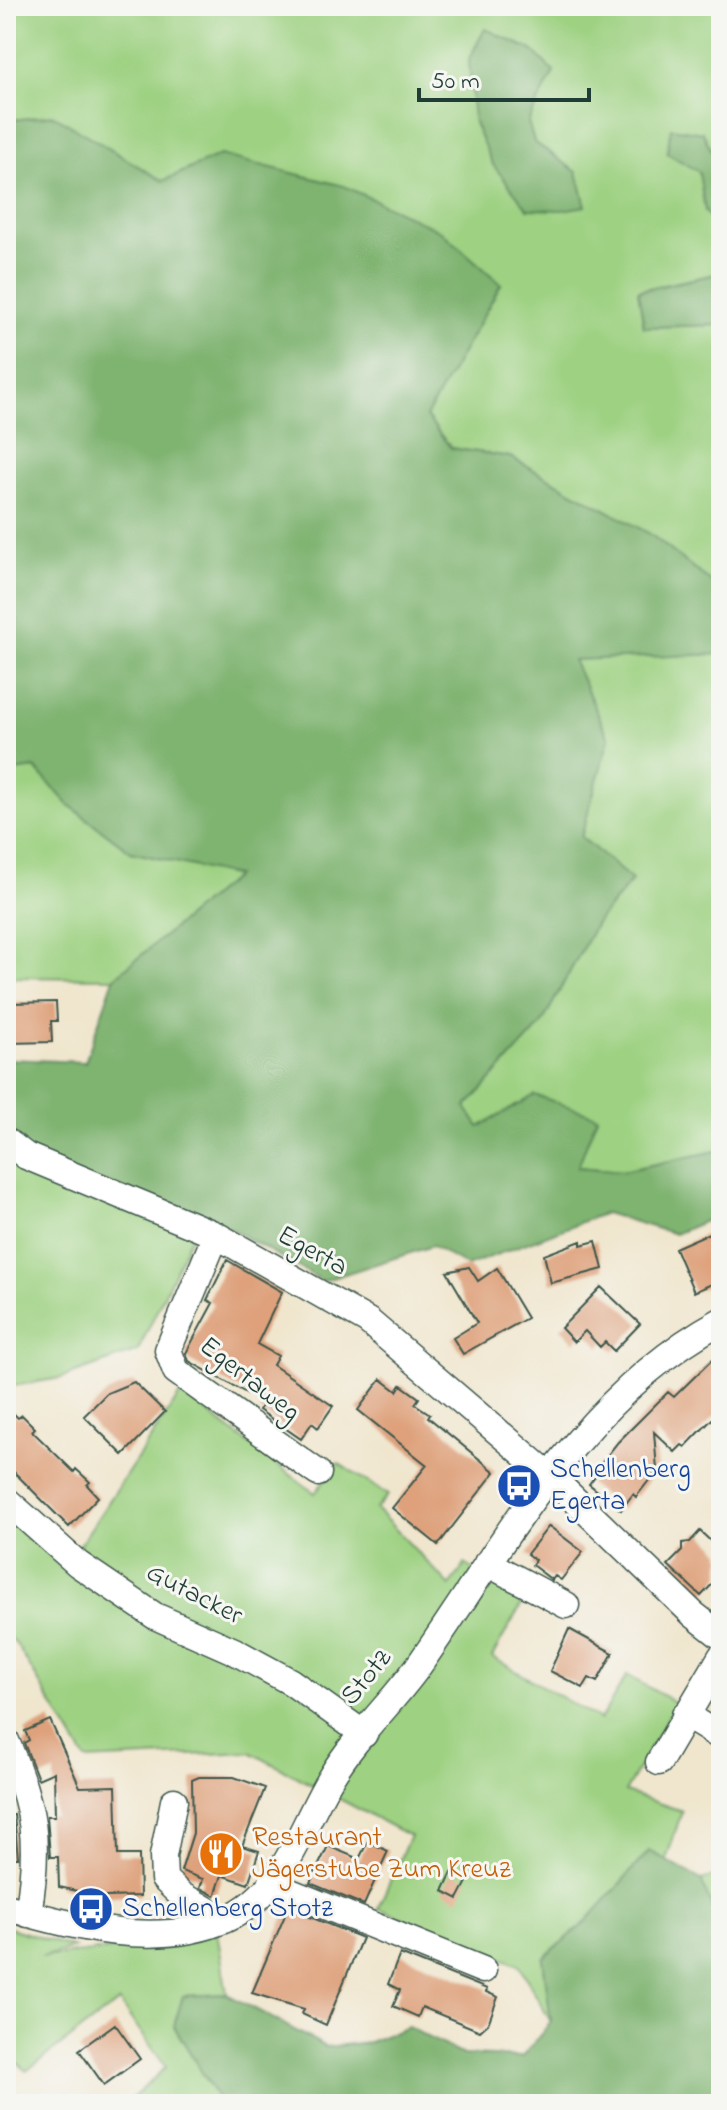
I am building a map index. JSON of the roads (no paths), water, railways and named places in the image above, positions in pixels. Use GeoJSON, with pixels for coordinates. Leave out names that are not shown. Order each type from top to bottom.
{"type":"FeatureCollection","features":[{"type":"Feature","properties":{"kind":"street","name":"Egerta"},"geometry":{"type":"LineString","coordinates":[[6,1141],[26,1156],[216,1235],[368,1321],[551,1477],[693,1614],[721,1636]]}},
{"type":"Feature","properties":{"kind":"street","name":"Egertaweg"},"geometry":{"type":"LineString","coordinates":[[216,1235],[168,1350],[176,1371],[318,1473]]}},
{"type":"Feature","properties":{"kind":"street","name":"Stotz"},"geometry":{"type":"LineString","coordinates":[[17,1911],[94,1927],[157,1933],[224,1920],[273,1885],[291,1859],[330,1777],[415,1671],[487,1563],[551,1477],[609,1409],[661,1360],[721,1321]]}},
{"type":"Feature","properties":{"kind":"street","name":"Gutacker"},"geometry":{"type":"LineString","coordinates":[[6,1500],[78,1564],[155,1616],[234,1651],[291,1682],[364,1734]]}},
{"type":"Feature","properties":{"kind":"street"},"geometry":{"type":"LineString","coordinates":[[487,1563],[566,1605]]}},
{"type":"Feature","properties":{"kind":"street"},"geometry":{"type":"LineString","coordinates":[[659,1762],[721,1657]]}},
{"type":"Feature","properties":{"kind":"street"},"geometry":{"type":"LineString","coordinates":[[685,1715],[721,1737]]}},
{"type":"Feature","properties":{"kind":"street"},"geometry":{"type":"LineString","coordinates":[[6,1741],[27,1791],[34,1820],[35,1871],[17,1911]]}},
{"type":"Feature","properties":{"kind":"street"},"geometry":{"type":"LineString","coordinates":[[174,1801],[163,1856],[164,1879],[181,1895],[224,1920]]}},
{"type":"Feature","properties":{"kind":"street"},"geometry":{"type":"LineString","coordinates":[[273,1885],[483,1970]]}},
{"type":"Feature","properties":{"kind":"place","name":"Schellenberg Egerta"},"geometry":{"type":"Point","coordinates":[519,1486]}},
{"type":"Feature","properties":{"kind":"place","name":"Restaurant Jägerstube Zum Kreuz"},"geometry":{"type":"Point","coordinates":[221,1854]}},
{"type":"Feature","properties":{"kind":"place","name":"Schellenberg Stotz"},"geometry":{"type":"Point","coordinates":[91,1909]}}]}
